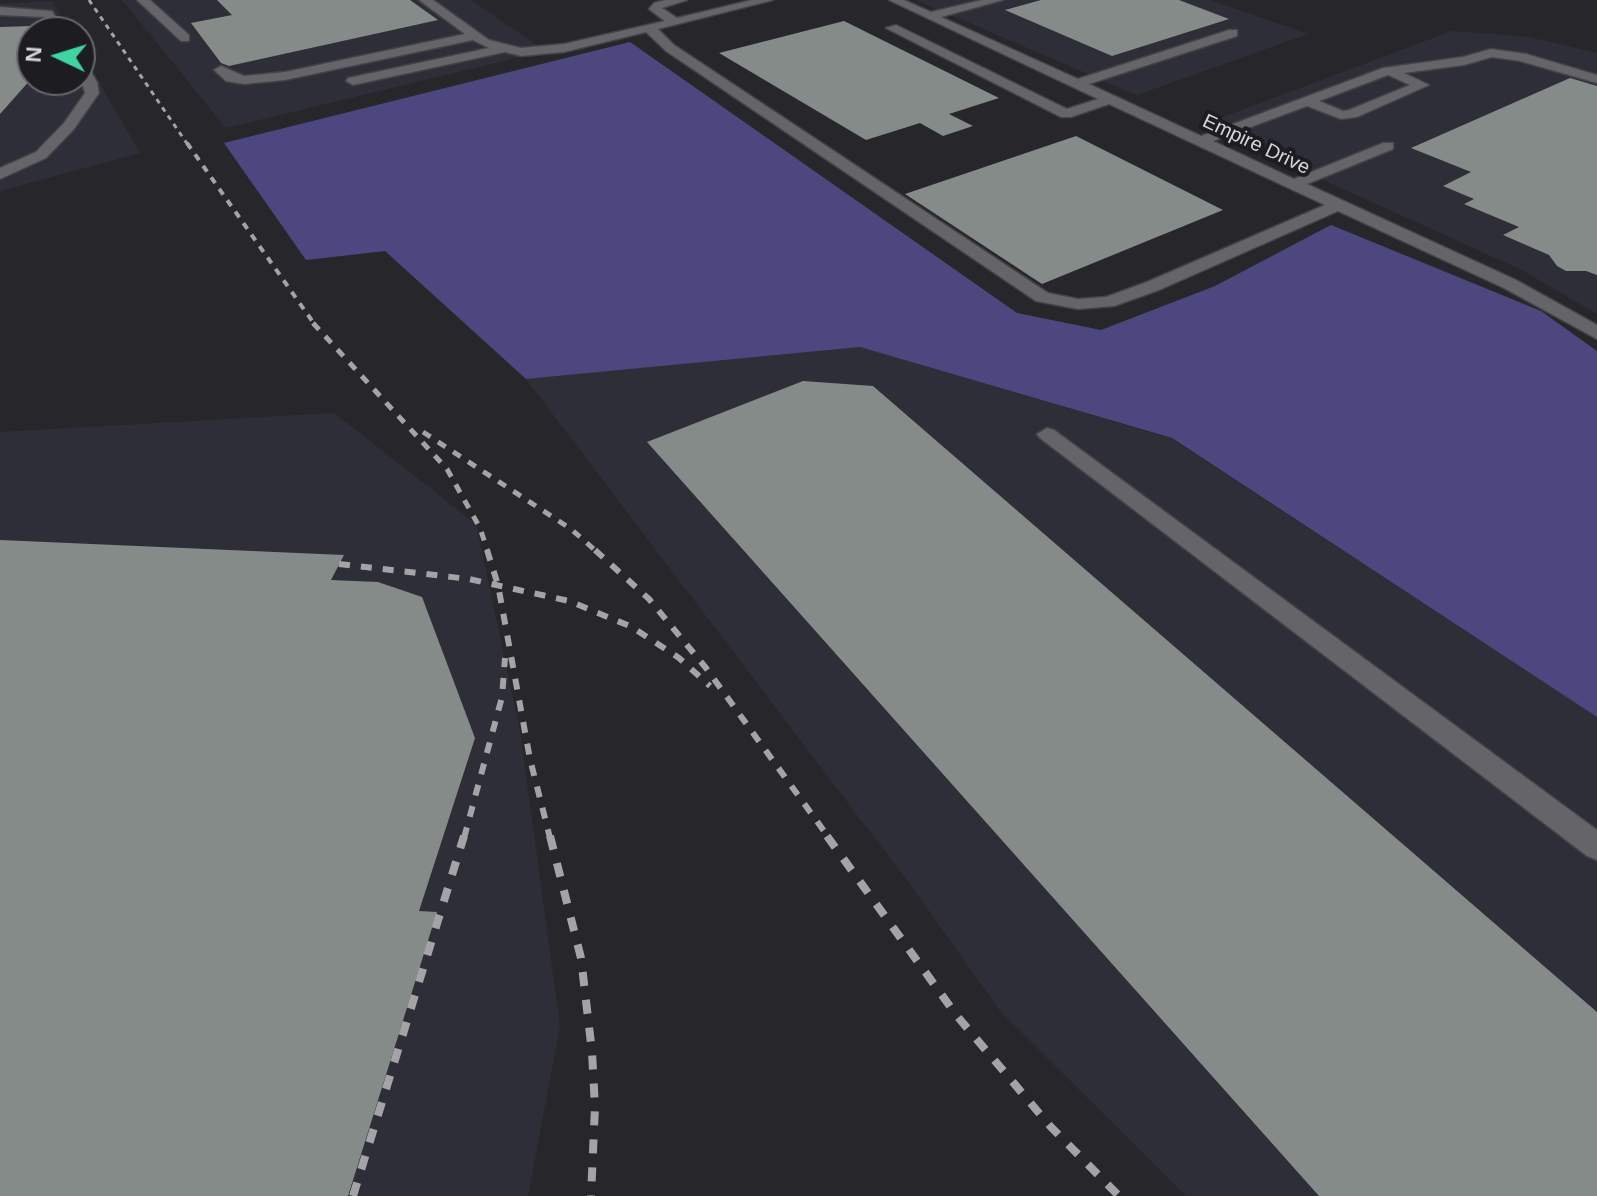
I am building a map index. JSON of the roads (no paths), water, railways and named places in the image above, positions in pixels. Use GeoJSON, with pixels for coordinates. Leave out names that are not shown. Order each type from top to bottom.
{"type":"FeatureCollection","features":[{"type":"Feature","properties":{"kind":"street"},"geometry":{"type":"LineString","coordinates":[[143,0],[185,38]]}},
{"type":"Feature","properties":{"kind":"street"},"geometry":{"type":"LineString","coordinates":[[425,0],[474,36],[501,49]]}},
{"type":"Feature","properties":{"kind":"street"},"geometry":{"type":"LineString","coordinates":[[675,22],[655,9],[658,5],[681,0]]}},
{"type":"Feature","properties":{"kind":"street"},"geometry":{"type":"LineString","coordinates":[[353,81],[501,49],[550,51],[767,0]]}},
{"type":"Feature","properties":{"kind":"street","name":"Empire Drive"},"geometry":{"type":"LineString","coordinates":[[895,0],[1510,284],[1597,333]]}},
{"type":"Feature","properties":{"kind":"street"},"geometry":{"type":"LineString","coordinates":[[930,16],[992,1]]}},
{"type":"Feature","properties":{"kind":"street"},"geometry":{"type":"LineString","coordinates":[[0,11],[49,16]]}},
{"type":"Feature","properties":{"kind":"street"},"geometry":{"type":"LineString","coordinates":[[649,28],[670,48],[1042,297],[1078,304],[1108,302],[1153,286],[1338,205]]}},
{"type":"Feature","properties":{"kind":"street"},"geometry":{"type":"LineString","coordinates":[[892,28],[1066,114],[1111,99]]}},
{"type":"Feature","properties":{"kind":"street"},"geometry":{"type":"LineString","coordinates":[[1077,84],[1233,33]]}},
{"type":"Feature","properties":{"kind":"street"},"geometry":{"type":"LineString","coordinates":[[221,70],[231,78],[244,80],[285,76],[474,36]]}},
{"type":"Feature","properties":{"kind":"street"},"geometry":{"type":"LineString","coordinates":[[1201,141],[1388,71],[1505,53],[1597,79]]}},
{"type":"Feature","properties":{"kind":"street"},"geometry":{"type":"LineString","coordinates":[[1309,102],[1341,115],[1352,114],[1422,85],[1388,71]]}},
{"type":"Feature","properties":{"kind":"street"},"geometry":{"type":"LineString","coordinates":[[0,174],[41,155],[69,126],[90,96]]}},
{"type":"Feature","properties":{"kind":"street"},"geometry":{"type":"LineString","coordinates":[[1294,184],[1388,146]]}},
{"type":"Feature","properties":{"kind":"street"},"geometry":{"type":"LineString","coordinates":[[1047,434],[1597,847]]}},
{"type":"Feature","properties":{"kind":"railway"},"geometry":{"type":"LineString","coordinates":[[89,0],[188,145]]}},
{"type":"Feature","properties":{"kind":"railway"},"geometry":{"type":"LineString","coordinates":[[187,143],[315,325]]}},
{"type":"Feature","properties":{"kind":"railway"},"geometry":{"type":"LineString","coordinates":[[313,323],[447,469],[480,528],[488,552]]}},
{"type":"Feature","properties":{"kind":"railway"},"geometry":{"type":"LineString","coordinates":[[423,432],[571,529],[597,552]]}},
{"type":"Feature","properties":{"kind":"railway"},"geometry":{"type":"LineString","coordinates":[[487,550],[498,585]]}},
{"type":"Feature","properties":{"kind":"railway"},"geometry":{"type":"LineString","coordinates":[[595,550],[649,599],[706,668],[829,838]]}},
{"type":"Feature","properties":{"kind":"railway"},"geometry":{"type":"LineString","coordinates":[[339,564],[469,579],[498,585]]}},
{"type":"Feature","properties":{"kind":"railway"},"geometry":{"type":"LineString","coordinates":[[498,585],[569,601],[632,627],[679,658],[710,686]]}},
{"type":"Feature","properties":{"kind":"railway"},"geometry":{"type":"LineString","coordinates":[[498,585],[530,759],[550,838]]}},
{"type":"Feature","properties":{"kind":"railway"},"geometry":{"type":"LineString","coordinates":[[464,838],[502,697],[505,658]]}},
{"type":"Feature","properties":{"kind":"railway"},"geometry":{"type":"LineString","coordinates":[[353,1196],[464,836]]}},
{"type":"Feature","properties":{"kind":"railway"},"geometry":{"type":"LineString","coordinates":[[550,836],[581,958],[592,1052],[595,1107],[591,1196]]}},
{"type":"Feature","properties":{"kind":"railway"},"geometry":{"type":"LineString","coordinates":[[827,836],[957,1016],[1050,1126],[1119,1196]]}}]}
